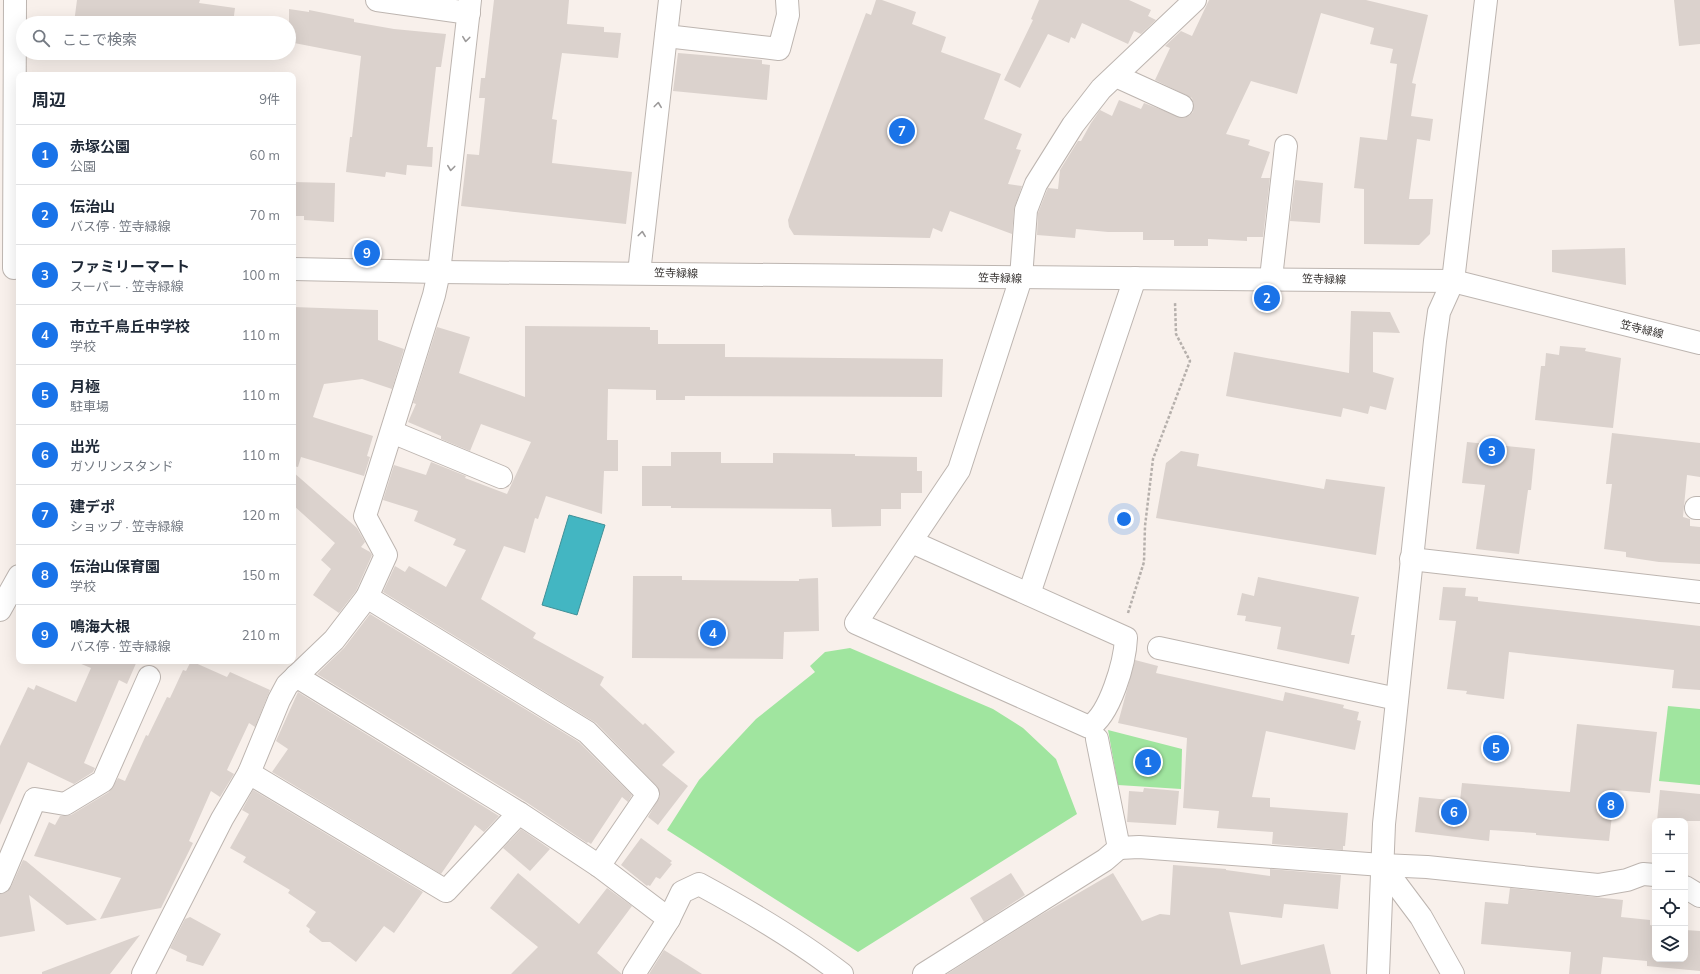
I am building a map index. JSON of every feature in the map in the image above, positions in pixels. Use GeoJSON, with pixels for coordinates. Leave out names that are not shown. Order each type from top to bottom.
{"type":"FeatureCollection","features":[{"type":"Feature","properties":{"kind":"street"},"geometry":{"type":"LineString","coordinates":[[11,268],[15,0]]}},
{"type":"Feature","properties":{"kind":"street"},"geometry":{"type":"LineString","coordinates":[[143,974],[219,826],[249,773],[279,700],[287,685],[334,640],[366,597],[386,555],[365,516],[434,296],[469,7],[377,0]]}},
{"type":"Feature","properties":{"kind":"street"},"geometry":{"type":"LineString","coordinates":[[639,273],[670,0]]}},
{"type":"Feature","properties":{"kind":"street"},"geometry":{"type":"LineString","coordinates":[[666,36],[779,49],[788,16],[787,0]]}},
{"type":"Feature","properties":{"kind":"street"},"geometry":{"type":"LineString","coordinates":[[912,542],[1126,638],[1126,651],[1116,686],[1096,723],[1089,727],[856,623],[912,542],[959,470],[1021,278],[1026,210],[1036,184],[1073,124],[1102,89],[1195,0]]}},
{"type":"Feature","properties":{"kind":"street"},"geometry":{"type":"LineString","coordinates":[[1378,974],[1384,824],[1411,559],[1439,312],[1453,281],[1486,0]]}},
{"type":"Feature","properties":{"kind":"street"},"geometry":{"type":"LineString","coordinates":[[1116,76],[1182,106]]}},
{"type":"Feature","properties":{"kind":"street"},"geometry":{"type":"LineString","coordinates":[[1271,278],[1286,146]]}},
{"type":"Feature","properties":{"kind":"street","name":"笠寺緑線"},"geometry":{"type":"LineString","coordinates":[[296,269],[438,272],[1021,278],[1271,278],[1453,281],[1700,343]]}},
{"type":"Feature","properties":{"kind":"street"},"geometry":{"type":"LineString","coordinates":[[1030,594],[1135,278]]}},
{"type":"Feature","properties":{"kind":"street"},"geometry":{"type":"LineString","coordinates":[[392,432],[501,477]]}},
{"type":"Feature","properties":{"kind":"street"},"geometry":{"type":"LineString","coordinates":[[1411,559],[1700,592]]}},
{"type":"Feature","properties":{"kind":"street"},"geometry":{"type":"LineString","coordinates":[[0,610],[16,581]]}},
{"type":"Feature","properties":{"kind":"street"},"geometry":{"type":"LineString","coordinates":[[366,597],[587,732],[648,794],[599,866]]}},
{"type":"Feature","properties":{"kind":"street"},"geometry":{"type":"LineString","coordinates":[[1159,648],[1397,699]]}},
{"type":"Feature","properties":{"kind":"street"},"geometry":{"type":"LineString","coordinates":[[296,676],[519,814],[599,866],[669,919]]}},
{"type":"Feature","properties":{"kind":"street"},"geometry":{"type":"LineString","coordinates":[[0,882],[35,799],[65,804],[103,781],[149,677]]}},
{"type":"Feature","properties":{"kind":"street"},"geometry":{"type":"LineString","coordinates":[[1097,739],[1119,848]]}},
{"type":"Feature","properties":{"kind":"street"},"geometry":{"type":"LineString","coordinates":[[249,773],[446,891],[519,814]]}},
{"type":"Feature","properties":{"kind":"street"},"geometry":{"type":"LineString","coordinates":[[924,974],[1105,860],[1119,848],[1139,847],[1427,867],[1598,885],[1628,880],[1643,874],[1652,874]]}},
{"type":"Feature","properties":{"kind":"street"},"geometry":{"type":"LineString","coordinates":[[1382,865],[1421,916],[1454,974]]}},
{"type":"Feature","properties":{"kind":"street"},"geometry":{"type":"LineString","coordinates":[[634,974],[669,919],[682,892],[699,884],[765,920],[810,949],[842,974]]}},
{"type":"Feature","properties":{"kind":"street"},"geometry":{"type":"LineString","coordinates":[[1688,889],[1700,896]]}},
{"type":"Feature","properties":{"kind":"path"},"geometry":{"type":"LineString","coordinates":[[1126,638],[1127,616],[1144,562],[1145,526],[1153,459],[1190,361],[1176,334],[1175,305]]}},
{"type":"Feature","properties":{"kind":"green space"},"geometry":{"type":"Polygon","coordinates":[[[850,648],[993,709],[1023,728],[1056,759],[1077,814],[858,952],[667,830],[699,780],[756,719],[815,672],[810,666],[825,652],[850,648]]]}},
{"type":"Feature","properties":{"kind":"green space"},"geometry":{"type":"Polygon","coordinates":[[[1668,706],[1700,709],[1700,785],[1659,781],[1668,706]]]}},
{"type":"Feature","properties":{"kind":"green space"},"geometry":{"type":"Polygon","coordinates":[[[1108,730],[1182,749],[1181,789],[1118,785],[1108,730]]]}},
{"type":"Feature","properties":{"kind":"water"},"geometry":{"type":"Polygon","coordinates":[[[569,515],[605,525],[577,615],[542,605],[569,515]]]}},
{"type":"Feature","properties":{"kind":"building"},"geometry":{"type":"Polygon","coordinates":[[[77,0],[200,0],[199,3],[235,8],[234,16],[75,16],[77,0]]]}},
{"type":"Feature","properties":{"kind":"building"},"geometry":{"type":"Polygon","coordinates":[[[494,0],[569,0],[567,24],[604,27],[604,32],[621,33],[618,58],[562,53],[552,119],[557,120],[552,163],[632,172],[626,224],[461,206],[467,154],[479,155],[485,98],[479,98],[481,78],[485,78],[494,0]]]}},
{"type":"Feature","properties":{"kind":"building"},"geometry":{"type":"Polygon","coordinates":[[[876,0],[882,0],[916,12],[912,24],[946,37],[941,52],[1001,74],[984,119],[1022,134],[1016,149],[1021,150],[1008,184],[1022,186],[1014,209],[1012,234],[950,211],[942,232],[933,228],[930,238],[794,235],[789,227],[788,220],[866,13],[871,15],[876,0]]]}},
{"type":"Feature","properties":{"kind":"building"},"geometry":{"type":"Polygon","coordinates":[[[1039,0],[1129,0],[1151,10],[1148,16],[1156,20],[1141,34],[1134,31],[1128,44],[1082,23],[1075,39],[1071,37],[1069,43],[1048,34],[1020,88],[1004,80],[1033,20],[1031,19],[1039,0]]]}},
{"type":"Feature","properties":{"kind":"building"},"geometry":{"type":"Polygon","coordinates":[[[1209,0],[1366,0],[1428,15],[1412,83],[1416,84],[1411,116],[1433,119],[1430,141],[1417,139],[1409,199],[1433,199],[1430,234],[1419,245],[1364,244],[1364,189],[1354,188],[1360,137],[1387,140],[1397,64],[1390,63],[1393,49],[1370,44],[1374,28],[1321,13],[1297,94],[1251,81],[1226,134],[1250,140],[1248,145],[1270,152],[1261,178],[1270,178],[1263,237],[1247,237],[1247,241],[1208,239],[1208,246],[1174,246],[1174,240],[1143,240],[1143,232],[1108,232],[1076,229],[1075,238],[1037,235],[1038,213],[1048,188],[1058,189],[1060,170],[1078,141],[1081,141],[1100,110],[1112,116],[1119,100],[1141,109],[1144,103],[1183,118],[1189,116],[1193,112],[1194,105],[1192,98],[1155,80],[1170,48],[1165,46],[1181,31],[1192,36],[1209,0]]]}},
{"type":"Feature","properties":{"kind":"building"},"geometry":{"type":"Polygon","coordinates":[[[1674,0],[1700,0],[1700,44],[1679,46],[1674,0]]]}},
{"type":"Feature","properties":{"kind":"building"},"geometry":{"type":"Polygon","coordinates":[[[289,9],[309,12],[309,10],[354,19],[354,22],[394,29],[446,34],[441,67],[436,67],[427,147],[433,147],[432,167],[407,165],[406,175],[386,172],[385,177],[346,172],[350,137],[352,137],[361,56],[296,43],[296,16],[289,16],[289,9]]]}},
{"type":"Feature","properties":{"kind":"building"},"geometry":{"type":"Polygon","coordinates":[[[678,53],[762,60],[762,64],[770,65],[767,100],[673,91],[678,53]]]}},
{"type":"Feature","properties":{"kind":"building"},"geometry":{"type":"Polygon","coordinates":[[[1295,180],[1323,183],[1320,223],[1290,221],[1295,180]]]}},
{"type":"Feature","properties":{"kind":"building"},"geometry":{"type":"Polygon","coordinates":[[[296,182],[335,183],[334,222],[304,220],[304,216],[296,216],[296,182]]]}},
{"type":"Feature","properties":{"kind":"building"},"geometry":{"type":"Polygon","coordinates":[[[1625,248],[1626,285],[1552,272],[1552,250],[1625,248]]]}},
{"type":"Feature","properties":{"kind":"building"},"geometry":{"type":"Polygon","coordinates":[[[296,307],[378,310],[378,340],[404,349],[392,389],[362,379],[324,384],[313,417],[373,436],[367,456],[370,457],[364,476],[301,457],[298,467],[296,467],[296,307]]]}},
{"type":"Feature","properties":{"kind":"building"},"geometry":{"type":"Polygon","coordinates":[[[1351,311],[1390,312],[1400,333],[1373,332],[1373,372],[1394,378],[1386,410],[1370,406],[1368,414],[1343,408],[1341,417],[1226,396],[1234,352],[1349,373],[1351,311]]]}},
{"type":"Feature","properties":{"kind":"building"},"geometry":{"type":"Polygon","coordinates":[[[525,326],[650,327],[650,330],[658,330],[658,344],[725,344],[725,357],[943,359],[942,397],[685,396],[685,400],[656,400],[656,390],[608,389],[607,440],[618,440],[618,471],[604,471],[602,514],[546,496],[538,519],[535,518],[525,553],[504,546],[481,599],[536,633],[533,638],[604,677],[600,685],[643,725],[645,723],[675,752],[662,765],[688,786],[658,825],[648,817],[660,796],[657,786],[596,723],[383,592],[395,566],[405,572],[409,566],[446,587],[466,550],[453,545],[456,539],[414,521],[418,511],[383,500],[394,465],[426,475],[431,462],[466,476],[465,478],[507,494],[531,442],[481,424],[470,451],[441,439],[441,436],[408,422],[416,404],[413,403],[437,327],[470,337],[459,373],[525,397],[525,326]]]}},
{"type":"Feature","properties":{"kind":"building"},"geometry":{"type":"Polygon","coordinates":[[[1560,346],[1586,348],[1585,351],[1621,358],[1613,428],[1535,420],[1541,366],[1545,366],[1546,353],[1559,355],[1560,346]]]}},
{"type":"Feature","properties":{"kind":"building"},"geometry":{"type":"Polygon","coordinates":[[[1612,433],[1700,443],[1700,477],[1687,475],[1683,517],[1690,519],[1690,526],[1700,527],[1700,564],[1659,562],[1626,557],[1626,552],[1604,549],[1612,484],[1606,484],[1612,433]]]}},
{"type":"Feature","properties":{"kind":"building"},"geometry":{"type":"Polygon","coordinates":[[[1467,442],[1535,449],[1531,490],[1528,490],[1519,554],[1476,549],[1485,485],[1462,483],[1467,442]]]}},
{"type":"Feature","properties":{"kind":"building"},"geometry":{"type":"Polygon","coordinates":[[[1181,451],[1199,454],[1197,466],[1324,489],[1326,479],[1385,487],[1376,555],[1156,518],[1166,463],[1181,451]]]}},
{"type":"Feature","properties":{"kind":"building"},"geometry":{"type":"Polygon","coordinates":[[[671,452],[721,452],[721,463],[773,463],[773,453],[855,454],[855,456],[917,457],[917,471],[922,471],[922,493],[901,493],[901,509],[881,509],[881,526],[832,527],[831,509],[671,508],[671,506],[642,506],[642,466],[671,466],[671,452]]]}},
{"type":"Feature","properties":{"kind":"building"},"geometry":{"type":"Polygon","coordinates":[[[296,475],[357,528],[365,542],[361,547],[370,552],[372,555],[356,591],[339,613],[313,595],[331,569],[321,560],[335,543],[296,508],[296,475]]]}},
{"type":"Feature","properties":{"kind":"building"},"geometry":{"type":"Polygon","coordinates":[[[633,576],[682,576],[682,580],[799,581],[799,579],[818,578],[819,631],[784,632],[783,659],[632,658],[633,576]]]}},
{"type":"Feature","properties":{"kind":"building"},"geometry":{"type":"Polygon","coordinates":[[[1258,577],[1359,597],[1351,635],[1355,635],[1349,664],[1277,649],[1281,627],[1245,621],[1246,616],[1237,615],[1242,593],[1254,596],[1258,577]]]}},
{"type":"Feature","properties":{"kind":"building"},"geometry":{"type":"Polygon","coordinates":[[[1443,587],[1466,588],[1465,596],[1478,597],[1478,601],[1700,626],[1700,690],[1672,688],[1674,670],[1509,652],[1504,699],[1466,694],[1467,691],[1447,689],[1456,621],[1439,620],[1443,587]]]}},
{"type":"Feature","properties":{"kind":"building"},"geometry":{"type":"Polygon","coordinates":[[[370,614],[579,742],[632,795],[628,802],[622,797],[591,844],[588,842],[587,843],[526,802],[317,674],[344,648],[370,614]]]}},
{"type":"Feature","properties":{"kind":"building"},"geometry":{"type":"Polygon","coordinates":[[[1135,660],[1158,666],[1156,673],[1283,701],[1285,692],[1344,705],[1343,708],[1359,712],[1357,720],[1361,721],[1355,750],[1266,731],[1252,797],[1270,798],[1270,807],[1348,813],[1345,846],[1343,846],[1343,850],[1272,844],[1273,832],[1217,828],[1219,811],[1183,808],[1187,738],[1118,723],[1135,660]]]}},
{"type":"Feature","properties":{"kind":"building"},"geometry":{"type":"Polygon","coordinates":[[[81,664],[136,664],[127,684],[119,680],[84,763],[95,768],[93,772],[74,784],[28,762],[0,825],[0,746],[28,687],[34,690],[36,685],[76,702],[91,668],[81,664]]]}},
{"type":"Feature","properties":{"kind":"building"},"geometry":{"type":"Polygon","coordinates":[[[190,664],[198,664],[227,677],[230,672],[270,690],[255,727],[249,723],[227,770],[234,774],[220,797],[211,791],[189,841],[193,843],[161,908],[100,919],[121,878],[34,856],[49,822],[55,825],[60,816],[71,815],[109,792],[118,778],[125,781],[146,735],[148,736],[167,697],[170,698],[183,670],[186,671],[190,664]]]}},
{"type":"Feature","properties":{"kind":"building"},"geometry":{"type":"Polygon","coordinates":[[[298,692],[499,816],[484,832],[475,825],[441,874],[272,772],[288,749],[276,741],[298,692]]]}},
{"type":"Feature","properties":{"kind":"building"},"geometry":{"type":"Polygon","coordinates":[[[1577,724],[1657,732],[1650,793],[1615,790],[1609,841],[1536,835],[1536,833],[1490,830],[1489,841],[1415,832],[1419,797],[1460,801],[1462,783],[1570,792],[1577,724]]]}},
{"type":"Feature","properties":{"kind":"building"},"geometry":{"type":"Polygon","coordinates":[[[1144,788],[1179,791],[1176,825],[1127,822],[1129,791],[1143,792],[1144,788]]]}},
{"type":"Feature","properties":{"kind":"building"},"geometry":{"type":"Polygon","coordinates":[[[253,790],[423,892],[394,933],[384,926],[356,962],[330,942],[322,942],[309,932],[310,929],[306,926],[316,912],[288,893],[290,890],[243,862],[246,857],[230,848],[249,814],[242,810],[253,790]]]}},
{"type":"Feature","properties":{"kind":"building"},"geometry":{"type":"Polygon","coordinates":[[[1660,790],[1700,794],[1700,821],[1688,821],[1688,818],[1657,818],[1660,790]]]}},
{"type":"Feature","properties":{"kind":"building"},"geometry":{"type":"Polygon","coordinates":[[[521,829],[550,849],[530,871],[503,848],[521,829]]]}},
{"type":"Feature","properties":{"kind":"building"},"geometry":{"type":"Polygon","coordinates":[[[641,838],[672,861],[670,863],[672,864],[660,879],[656,877],[650,886],[647,886],[621,865],[641,838]]]}},
{"type":"Feature","properties":{"kind":"building"},"geometry":{"type":"Polygon","coordinates":[[[23,860],[97,920],[67,925],[29,895],[35,931],[0,937],[0,894],[7,892],[11,887],[23,860]]]}},
{"type":"Feature","properties":{"kind":"building"},"geometry":{"type":"Polygon","coordinates":[[[1173,865],[1226,869],[1270,876],[1270,869],[1341,875],[1338,909],[1284,904],[1282,918],[1229,912],[1241,965],[1324,944],[1331,974],[947,974],[1039,916],[1113,873],[1142,921],[1160,914],[1170,915],[1173,865]]]}},
{"type":"Feature","properties":{"kind":"building"},"geometry":{"type":"Polygon","coordinates":[[[518,873],[579,924],[607,888],[632,906],[597,953],[622,974],[511,974],[538,947],[490,908],[518,873]]]}},
{"type":"Feature","properties":{"kind":"building"},"geometry":{"type":"Polygon","coordinates":[[[1011,873],[1025,895],[984,922],[970,898],[1011,873]]]}},
{"type":"Feature","properties":{"kind":"building"},"geometry":{"type":"Polygon","coordinates":[[[1510,888],[1623,900],[1621,917],[1650,920],[1650,925],[1652,925],[1652,962],[1688,962],[1688,930],[1700,931],[1700,971],[1647,966],[1647,961],[1603,957],[1601,974],[1569,974],[1571,952],[1481,944],[1485,902],[1508,904],[1510,888]]]}},
{"type":"Feature","properties":{"kind":"building"},"geometry":{"type":"Polygon","coordinates":[[[190,917],[221,934],[203,966],[186,961],[187,956],[170,948],[185,919],[190,917]]]}},
{"type":"Feature","properties":{"kind":"building"},"geometry":{"type":"Polygon","coordinates":[[[140,935],[110,974],[42,974],[42,972],[140,935]]]}},
{"type":"Feature","properties":{"kind":"building"},"geometry":{"type":"Polygon","coordinates":[[[664,950],[702,974],[649,974],[664,950]]]}},
{"type":"Feature","properties":{"kind":"place","name":"建デポ"},"geometry":{"type":"Point","coordinates":[902,131]}},
{"type":"Feature","properties":{"kind":"place","name":"鳴海大根"},"geometry":{"type":"Point","coordinates":[367,253]}},
{"type":"Feature","properties":{"kind":"place","name":"伝治山"},"geometry":{"type":"Point","coordinates":[1267,298]}},
{"type":"Feature","properties":{"kind":"place","name":"ファミリーマート"},"geometry":{"type":"Point","coordinates":[1492,451]}},
{"type":"Feature","properties":{"kind":"place","name":"市立千鳥丘中学校"},"geometry":{"type":"Point","coordinates":[713,633]}},
{"type":"Feature","properties":{"kind":"place","name":"月極"},"geometry":{"type":"Point","coordinates":[1496,748]}},
{"type":"Feature","properties":{"kind":"place","name":"赤塚公園"},"geometry":{"type":"Point","coordinates":[1148,762]}},
{"type":"Feature","properties":{"kind":"place","name":"伝治山保育園"},"geometry":{"type":"Point","coordinates":[1611,805]}},
{"type":"Feature","properties":{"kind":"place","name":"出光"},"geometry":{"type":"Point","coordinates":[1454,812]}}]}
